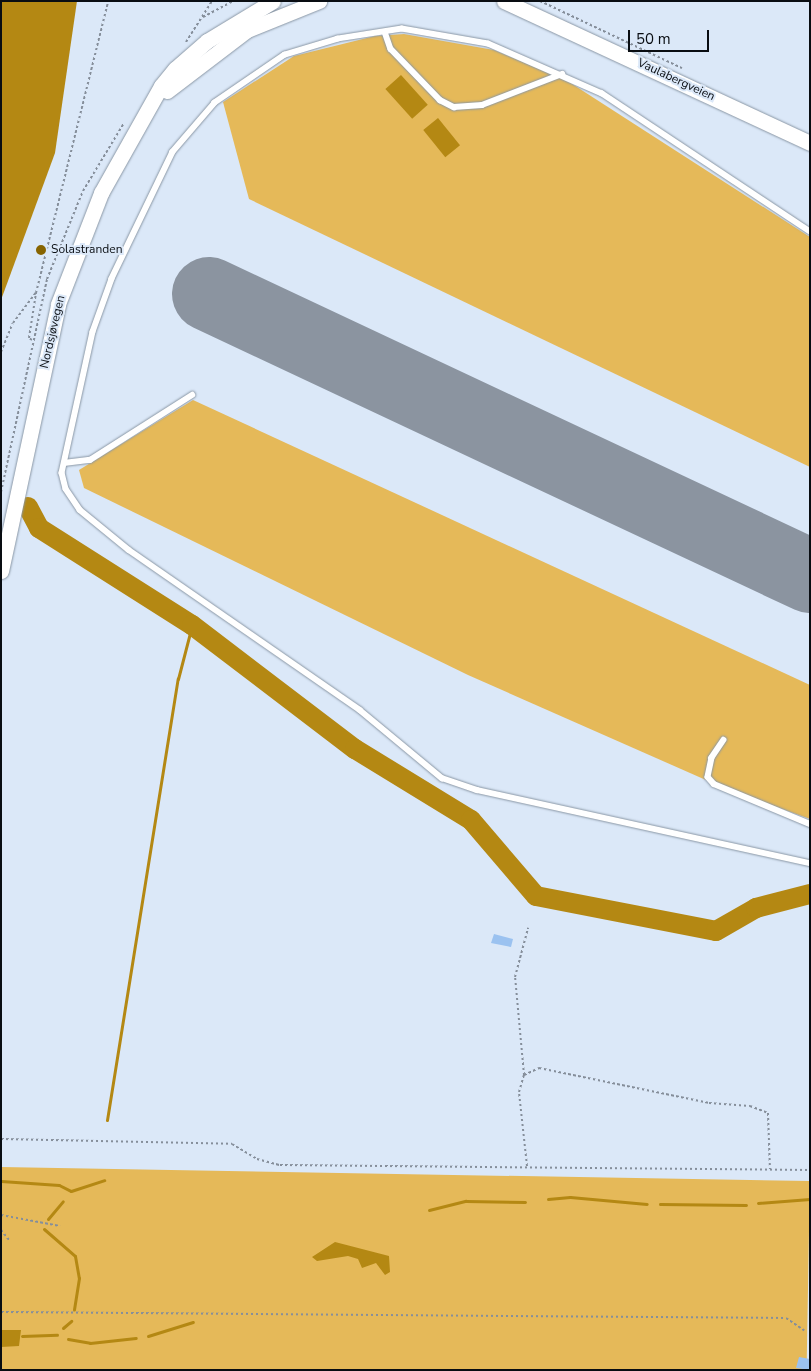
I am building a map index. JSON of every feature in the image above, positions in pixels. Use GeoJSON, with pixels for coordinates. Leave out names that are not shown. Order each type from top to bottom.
{"type":"FeatureCollection","features":[{"type":"Feature","properties":{"kind":"main road"},"geometry":{"type":"LineString","coordinates":[[273,4],[319,1]]}},
{"type":"Feature","properties":{"kind":"main road","name":"Vaulabergveien"},"geometry":{"type":"LineString","coordinates":[[491,1],[509,4],[810,143]]}},
{"type":"Feature","properties":{"kind":"main road","name":"Nordsjøvegen"},"geometry":{"type":"LineString","coordinates":[[1,571],[58,304],[100,193],[148,109],[273,4]]}},
{"type":"Feature","properties":{"kind":"lane"},"geometry":{"type":"LineString","coordinates":[[810,232],[602,94],[562,74],[488,44],[402,29],[338,39],[285,55],[236,85],[194,124],[152,194],[112,280],[83,370],[64,462],[66,489],[98,526],[360,710],[442,778],[476,790],[810,863]]}},
{"type":"Feature","properties":{"kind":"lane"},"geometry":{"type":"LineString","coordinates":[[385,32],[391,49],[440,100],[454,107],[482,105],[562,74]]}},
{"type":"Feature","properties":{"kind":"lane"},"geometry":{"type":"LineString","coordinates":[[64,462],[90,460],[192,395]]}},
{"type":"Feature","properties":{"kind":"lane"},"geometry":{"type":"LineString","coordinates":[[724,740],[712,758],[708,777],[714,784],[810,824]]}},
{"type":"Feature","properties":{"kind":"path"},"geometry":{"type":"LineString","coordinates":[[32,340],[28,338],[36,293],[108,1]]}},
{"type":"Feature","properties":{"kind":"path"},"geometry":{"type":"LineString","coordinates":[[212,1],[201,19],[233,1]]}},
{"type":"Feature","properties":{"kind":"path"},"geometry":{"type":"LineString","coordinates":[[540,1],[685,70]]}},
{"type":"Feature","properties":{"kind":"path"},"geometry":{"type":"LineString","coordinates":[[1,352],[13,323],[36,293]]}},
{"type":"Feature","properties":{"kind":"path"},"geometry":{"type":"LineString","coordinates":[[527,1166],[519,1104],[524,1075],[515,977],[528,928]]}},
{"type":"Feature","properties":{"kind":"path"},"geometry":{"type":"LineString","coordinates":[[524,1075],[539,1068],[709,1103],[750,1106],[768,1113],[770,1169]]}},
{"type":"Feature","properties":{"kind":"path"},"geometry":{"type":"LineString","coordinates":[[1,1139],[232,1144],[257,1159],[280,1165],[810,1170]]}},
{"type":"Feature","properties":{"kind":"path"},"geometry":{"type":"LineString","coordinates":[[1,1215],[60,1226]]}},
{"type":"Feature","properties":{"kind":"path"},"geometry":{"type":"LineString","coordinates":[[1,1230],[9,1240]]}},
{"type":"Feature","properties":{"kind":"path"},"geometry":{"type":"LineString","coordinates":[[1,1312],[786,1318],[804,1330]]}},
{"type":"Feature","properties":{"kind":"shaded area"},"geometry":{"type":"Polygon","coordinates":[[[1,1],[77,1],[55,153],[1,300],[1,1]]]}},
{"type":"Feature","properties":{"kind":"shaded area"},"geometry":{"type":"Polygon","coordinates":[[[404,34],[494,50],[566,80],[810,237],[810,467],[249,199],[223,102],[294,56],[375,36],[404,34]]]}},
{"type":"Feature","properties":{"kind":"shaded area"},"geometry":{"type":"Polygon","coordinates":[[[401,75],[428,105],[412,119],[385,89],[401,75]]]}},
{"type":"Feature","properties":{"kind":"shaded area"},"geometry":{"type":"Polygon","coordinates":[[[438,118],[460,145],[445,157],[423,130],[438,118]]]}},
{"type":"Feature","properties":{"kind":"shaded area"},"geometry":{"type":"Polygon","coordinates":[[[193,400],[810,685],[810,819],[724,788],[468,675],[84,488],[79,470],[193,400]]]}},
{"type":"Feature","properties":{"kind":"shaded area"},"geometry":{"type":"Polygon","coordinates":[[[1,1167],[810,1181],[807,1370],[1,1370],[1,1167]]]}},
{"type":"Feature","properties":{"kind":"shaded area"},"geometry":{"type":"Polygon","coordinates":[[[335,1242],[389,1256],[390,1272],[385,1275],[376,1263],[362,1268],[358,1259],[348,1256],[317,1261],[312,1257],[335,1242]]]}},
{"type":"Feature","properties":{"kind":"shaded area"},"geometry":{"type":"Polygon","coordinates":[[[1,1330],[21,1330],[19,1346],[1,1347],[1,1330]]]}},
{"type":"Feature","properties":{"kind":"building"},"geometry":{"type":"Polygon","coordinates":[[[494,934],[513,939],[511,947],[491,943],[494,934]]]}},
{"type":"Feature","properties":{"kind":"building"},"geometry":{"type":"Polygon","coordinates":[[[799,1357],[810,1359],[810,1370],[796,1368],[799,1357]]]}},
{"type":"Feature","properties":{"kind":"waterway"},"geometry":{"type":"LineString","coordinates":[[28,507],[39,528],[192,625],[355,749],[471,820],[536,896],[716,931],[756,908],[810,894]]}},
{"type":"Feature","properties":{"kind":"waterway"},"geometry":{"type":"LineString","coordinates":[[107,1120],[178,679],[192,625]]}},
{"type":"Feature","properties":{"kind":"waterway"},"geometry":{"type":"LineString","coordinates":[[802,897],[810,902]]}},
{"type":"Feature","properties":{"kind":"waterway"},"geometry":{"type":"LineString","coordinates":[[1,1181],[59,1185],[71,1191],[104,1180]]}},
{"type":"Feature","properties":{"kind":"waterway"},"geometry":{"type":"LineString","coordinates":[[548,1199],[570,1197],[647,1204]]}},
{"type":"Feature","properties":{"kind":"waterway"},"geometry":{"type":"LineString","coordinates":[[758,1203],[810,1199]]}},
{"type":"Feature","properties":{"kind":"waterway"},"geometry":{"type":"LineString","coordinates":[[48,1219],[63,1201]]}},
{"type":"Feature","properties":{"kind":"waterway"},"geometry":{"type":"LineString","coordinates":[[429,1210],[466,1201],[525,1202]]}},
{"type":"Feature","properties":{"kind":"waterway"},"geometry":{"type":"LineString","coordinates":[[660,1204],[746,1205]]}},
{"type":"Feature","properties":{"kind":"waterway"},"geometry":{"type":"LineString","coordinates":[[44,1229],[75,1256],[79,1278],[74,1310]]}},
{"type":"Feature","properties":{"kind":"waterway"},"geometry":{"type":"LineString","coordinates":[[63,1328],[71,1321]]}},
{"type":"Feature","properties":{"kind":"waterway"},"geometry":{"type":"LineString","coordinates":[[148,1336],[193,1322]]}},
{"type":"Feature","properties":{"kind":"waterway"},"geometry":{"type":"LineString","coordinates":[[22,1336],[57,1335]]}},
{"type":"Feature","properties":{"kind":"waterway"},"geometry":{"type":"LineString","coordinates":[[68,1339],[90,1343],[136,1338]]}},
{"type":"Feature","properties":{"kind":"runway"},"geometry":{"type":"LineString","coordinates":[[209,294],[810,576]]}},
{"type":"Feature","properties":{"kind":"place","name":"Solastranden"},"geometry":{"type":"Point","coordinates":[41,250]}}]}
